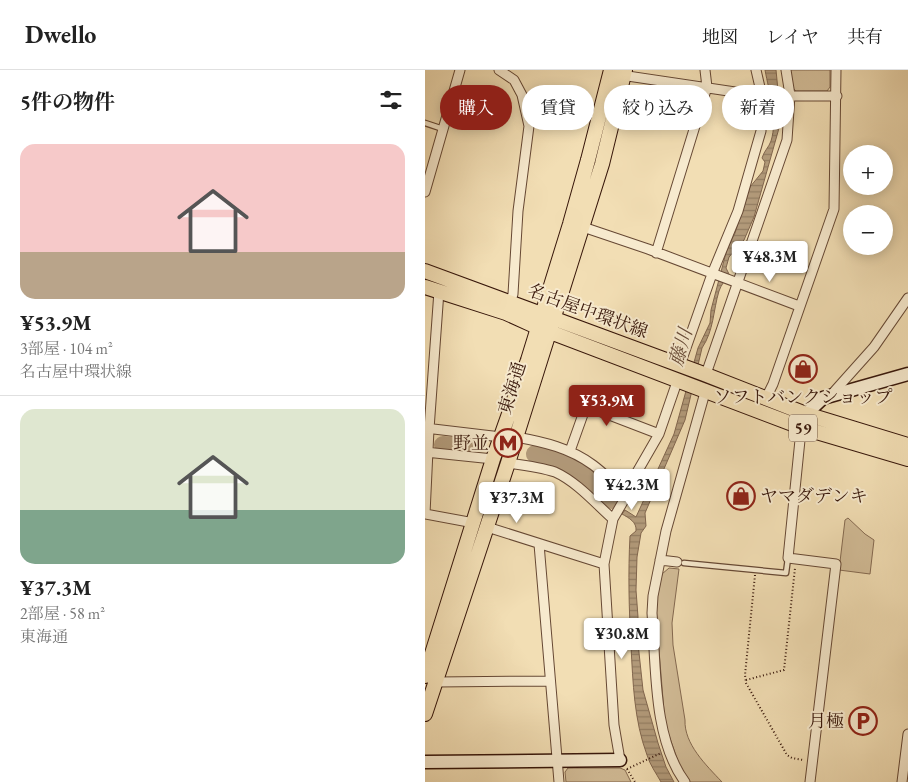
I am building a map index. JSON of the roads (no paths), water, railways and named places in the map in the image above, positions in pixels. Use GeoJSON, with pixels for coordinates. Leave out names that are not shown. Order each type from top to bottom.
{"type":"FeatureCollection","features":[{"type":"Feature","properties":{"kind":"main road","name":"東海通"},"geometry":{"type":"LineString","coordinates":[[576,225],[588,160],[611,71]]}},
{"type":"Feature","properties":{"kind":"main road","name":"東海通"},"geometry":{"type":"LineString","coordinates":[[431,679],[430,644],[508,463],[545,323],[576,225],[602,164],[625,73]]}},
{"type":"Feature","properties":{"kind":"main road","name":"名古屋中環状線"},"geometry":{"type":"LineString","coordinates":[[425,271],[680,380],[704,381],[766,398],[805,421],[908,445]]}},
{"type":"Feature","properties":{"kind":"main road","name":"名古屋中環状線"},"geometry":{"type":"LineString","coordinates":[[432,289],[508,308]]}},
{"type":"Feature","properties":{"kind":"main road","name":"名古屋中環状線"},"geometry":{"type":"LineString","coordinates":[[545,323],[682,366],[704,381],[908,459]]}},
{"type":"Feature","properties":{"kind":"main road","name":"東海通"},"geometry":{"type":"LineString","coordinates":[[425,714],[431,679],[480,525],[493,459],[527,360],[545,323]]}},
{"type":"Feature","properties":{"kind":"street"},"geometry":{"type":"LineString","coordinates":[[456,85],[460,70]]}},
{"type":"Feature","properties":{"kind":"street"},"geometry":{"type":"LineString","coordinates":[[499,70],[514,80],[522,95],[529,126],[523,163],[513,294],[508,308]]}},
{"type":"Feature","properties":{"kind":"street"},"geometry":{"type":"LineString","coordinates":[[705,70],[707,85]]}},
{"type":"Feature","properties":{"kind":"street"},"geometry":{"type":"LineString","coordinates":[[756,70],[761,85]]}},
{"type":"Feature","properties":{"kind":"street"},"geometry":{"type":"LineString","coordinates":[[785,70],[787,85]]}},
{"type":"Feature","properties":{"kind":"street"},"geometry":{"type":"LineString","coordinates":[[766,398],[773,384],[834,209],[836,70]]}},
{"type":"Feature","properties":{"kind":"street"},"geometry":{"type":"LineString","coordinates":[[611,71],[695,85]]}},
{"type":"Feature","properties":{"kind":"street"},"geometry":{"type":"LineString","coordinates":[[794,95],[837,96]]}},
{"type":"Feature","properties":{"kind":"street"},"geometry":{"type":"LineString","coordinates":[[425,192],[443,130]]}},
{"type":"Feature","properties":{"kind":"street"},"geometry":{"type":"LineString","coordinates":[[656,253],[694,130]]}},
{"type":"Feature","properties":{"kind":"street"},"geometry":{"type":"LineString","coordinates":[[682,366],[738,211],[761,130]]}},
{"type":"Feature","properties":{"kind":"street"},"geometry":{"type":"LineString","coordinates":[[685,782],[668,750],[660,721],[652,613],[653,596],[669,518],[704,381],[735,283],[787,140],[787,130]]}},
{"type":"Feature","properties":{"kind":"street"},"geometry":{"type":"LineString","coordinates":[[576,225],[799,306]]}},
{"type":"Feature","properties":{"kind":"street"},"geometry":{"type":"LineString","coordinates":[[432,289],[425,514],[480,525],[604,564]]}},
{"type":"Feature","properties":{"kind":"street"},"geometry":{"type":"LineString","coordinates":[[832,394],[874,348],[908,298]]}},
{"type":"Feature","properties":{"kind":"street"},"geometry":{"type":"LineString","coordinates":[[810,782],[836,564],[788,558],[800,440],[805,421],[823,398],[908,374]]}},
{"type":"Feature","properties":{"kind":"street"},"geometry":{"type":"LineString","coordinates":[[425,762],[557,760],[623,764],[614,725],[604,564],[613,519],[624,500],[625,493],[659,434],[680,380]]}},
{"type":"Feature","properties":{"kind":"street"},"geometry":{"type":"LineString","coordinates":[[570,451],[586,406],[659,434]]}},
{"type":"Feature","properties":{"kind":"street"},"geometry":{"type":"LineString","coordinates":[[427,428],[501,437]]}},
{"type":"Feature","properties":{"kind":"street"},"geometry":{"type":"LineString","coordinates":[[516,437],[543,442],[570,451],[593,465],[625,493]]}},
{"type":"Feature","properties":{"kind":"street"},"geometry":{"type":"LineString","coordinates":[[427,452],[493,459]]}},
{"type":"Feature","properties":{"kind":"street"},"geometry":{"type":"LineString","coordinates":[[508,463],[554,472],[576,486],[613,519]]}},
{"type":"Feature","properties":{"kind":"street"},"geometry":{"type":"LineString","coordinates":[[539,544],[559,782]]}},
{"type":"Feature","properties":{"kind":"street"},"geometry":{"type":"LineString","coordinates":[[660,560],[681,562]]}},
{"type":"Feature","properties":{"kind":"street"},"geometry":{"type":"LineString","coordinates":[[431,679],[550,681]]}},
{"type":"Feature","properties":{"kind":"street"},"geometry":{"type":"LineString","coordinates":[[902,782],[908,734]]}},
{"type":"Feature","properties":{"kind":"lane"},"geometry":{"type":"LineString","coordinates":[[425,123],[440,128]]}},
{"type":"Feature","properties":{"kind":"lane"},"geometry":{"type":"LineString","coordinates":[[681,562],[786,573],[788,558]]}},
{"type":"Feature","properties":{"kind":"waterway"},"geometry":{"type":"LineString","coordinates":[[443,445],[468,448]]}},
{"type":"Feature","properties":{"kind":"waterway"},"geometry":{"type":"LineString","coordinates":[[535,454],[568,465],[612,500]]}},
{"type":"Feature","properties":{"kind":"place","name":"ソフトバンクショップ"},"geometry":{"type":"Point","coordinates":[803,369]}},
{"type":"Feature","properties":{"kind":"place","name":"野並"},"geometry":{"type":"Point","coordinates":[508,443]}},
{"type":"Feature","properties":{"kind":"place","name":"ヤマダデンキ"},"geometry":{"type":"Point","coordinates":[741,496]}},
{"type":"Feature","properties":{"kind":"place","name":"月極"},"geometry":{"type":"Point","coordinates":[863,721]}},
{"type":"Feature","properties":{"kind":"water label","name":"藤川"},"geometry":{"type":"Point","coordinates":[680,347]}}]}
